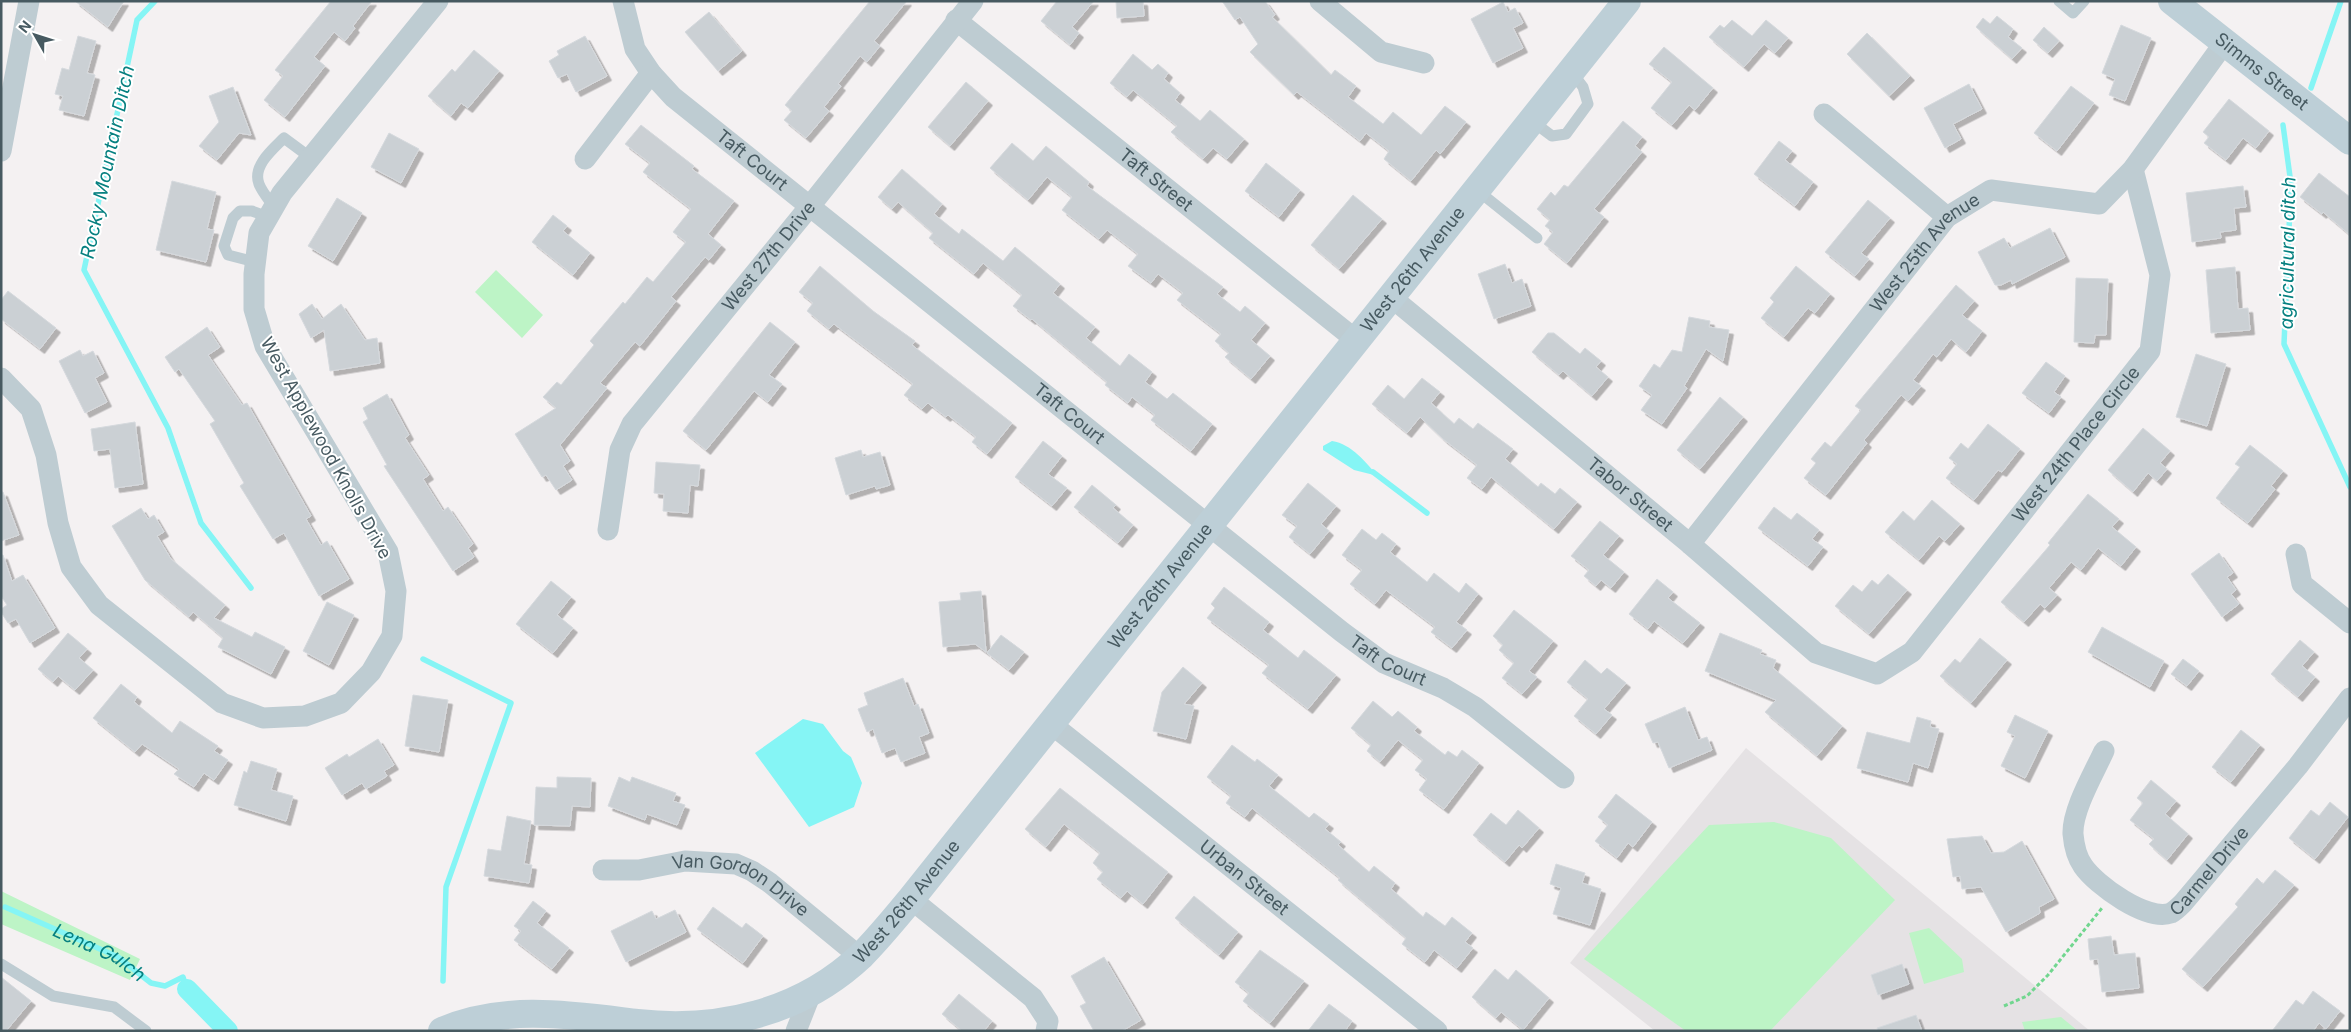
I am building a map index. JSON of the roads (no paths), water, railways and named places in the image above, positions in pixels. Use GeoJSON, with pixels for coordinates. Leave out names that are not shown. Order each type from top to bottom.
{"type":"FeatureCollection","features":[{"type":"Feature","properties":{"kind":"street"},"geometry":{"type":"LineString","coordinates":[[1,151],[29,1]]}},
{"type":"Feature","properties":{"kind":"street","name":"West Applewood Knolls Drive"},"geometry":{"type":"LineString","coordinates":[[1,378],[31,409],[46,455],[58,523],[71,567],[99,605],[222,704],[263,718],[305,716],[341,703],[371,672],[392,636],[396,591],[388,552],[265,346],[254,308],[255,262],[259,233],[271,212],[311,158],[438,1]]}},
{"type":"Feature","properties":{"kind":"street","name":"Taft Court"},"geometry":{"type":"LineString","coordinates":[[622,1],[635,49],[651,73],[673,97],[1209,526],[1384,663],[1443,688],[1475,707],[1564,778]]}},
{"type":"Feature","properties":{"kind":"street","name":"West 27th Drive"},"geometry":{"type":"LineString","coordinates":[[608,530],[620,450],[632,424],[810,206],[973,1]]}},
{"type":"Feature","properties":{"kind":"street"},"geometry":{"type":"LineString","coordinates":[[1320,1],[1381,52],[1424,64]]}},
{"type":"Feature","properties":{"kind":"street","name":"West 26th Avenue"},"geometry":{"type":"LineString","coordinates":[[442,1031],[469,1022],[515,1014],[560,1014],[663,1026],[708,1025],[749,1018],[811,993],[860,957],[878,939],[911,898],[1627,1]]}},
{"type":"Feature","properties":{"kind":"street","name":"Simms Street"},"geometry":{"type":"LineString","coordinates":[[2172,1],[2350,141]]}},
{"type":"Feature","properties":{"kind":"street","name":"Taft Street"},"geometry":{"type":"LineString","coordinates":[[956,20],[1356,340]]}},
{"type":"Feature","properties":{"kind":"street","name":"West 25th Avenue"},"geometry":{"type":"LineString","coordinates":[[1690,544],[1947,217],[1991,190],[2099,204],[2133,169],[2225,42]]}},
{"type":"Feature","properties":{"kind":"street"},"geometry":{"type":"LineString","coordinates":[[585,159],[651,73]]}},
{"type":"Feature","properties":{"kind":"street"},"geometry":{"type":"LineString","coordinates":[[1824,114],[1947,217]]}},
{"type":"Feature","properties":{"kind":"street","name":"West 24th Place Circle"},"geometry":{"type":"LineString","coordinates":[[1877,674],[1912,652],[2150,351],[2160,276],[2133,169]]}},
{"type":"Feature","properties":{"kind":"street","name":"Tabor Street"},"geometry":{"type":"LineString","coordinates":[[1391,298],[1690,544],[1816,653],[1877,674]]}},
{"type":"Feature","properties":{"kind":"street"},"geometry":{"type":"LineString","coordinates":[[2296,554],[2302,584],[2350,623]]}},
{"type":"Feature","properties":{"kind":"street","name":"Carmel Drive"},"geometry":{"type":"LineString","coordinates":[[2104,751],[2083,798],[2073,831],[2076,854],[2084,868],[2114,894],[2136,908],[2155,915],[2172,913],[2298,766],[2350,698]]}},
{"type":"Feature","properties":{"kind":"street","name":"Urban Street"},"geometry":{"type":"LineString","coordinates":[[1050,723],[1437,1031]]}},
{"type":"Feature","properties":{"kind":"street","name":"Van Gordon Drive"},"geometry":{"type":"LineString","coordinates":[[603,870],[639,870],[685,861],[736,864],[752,871],[770,883],[860,957]]}},
{"type":"Feature","properties":{"kind":"street"},"geometry":{"type":"LineString","coordinates":[[911,898],[1033,998],[1048,1021],[1046,1031]]}},
{"type":"Feature","properties":{"kind":"street"},"geometry":{"type":"LineString","coordinates":[[796,1031],[811,993]]}},
{"type":"Feature","properties":{"kind":"lane"},"geometry":{"type":"LineString","coordinates":[[2059,1],[2074,13],[2084,1]]}},
{"type":"Feature","properties":{"kind":"lane"},"geometry":{"type":"LineString","coordinates":[[255,262],[228,255],[224,246],[233,218],[240,211],[271,212],[259,184],[257,172],[267,155],[284,138],[311,158]]}},
{"type":"Feature","properties":{"kind":"lane"},"geometry":{"type":"LineString","coordinates":[[1477,190],[1537,238]]}},
{"type":"Feature","properties":{"kind":"lane"},"geometry":{"type":"LineString","coordinates":[[1,964],[53,996],[114,1007],[146,1031]]}},
{"type":"Feature","properties":{"kind":"water"},"geometry":{"type":"Polygon","coordinates":[[[1332,441],[1352,450],[1378,476],[1354,470],[1323,450],[1323,446],[1332,441]]]}},
{"type":"Feature","properties":{"kind":"water"},"geometry":{"type":"Polygon","coordinates":[[[803,719],[823,724],[843,751],[851,757],[862,783],[854,807],[809,827],[755,753],[803,719]]]}},
{"type":"Feature","properties":{"kind":"waterway","name":"Rocky Mountain Ditch"},"geometry":{"type":"LineString","coordinates":[[155,1],[137,20],[84,270],[168,428],[201,523],[251,588]]}},
{"type":"Feature","properties":{"kind":"waterway","name":"agricultural ditch"},"geometry":{"type":"LineString","coordinates":[[2311,88],[2341,1]]}},
{"type":"Feature","properties":{"kind":"waterway","name":"agricultural ditch"},"geometry":{"type":"LineString","coordinates":[[2283,125],[2291,184],[2284,344],[2350,487]]}},
{"type":"Feature","properties":{"kind":"waterway"},"geometry":{"type":"LineString","coordinates":[[1373,472],[1427,513]]}},
{"type":"Feature","properties":{"kind":"waterway","name":"Rocky Mountain Ditch"},"geometry":{"type":"LineString","coordinates":[[423,659],[511,703],[446,887],[443,981]]}},
{"type":"Feature","properties":{"kind":"waterway","name":"Lena Gulch"},"geometry":{"type":"LineString","coordinates":[[5,907],[118,957],[151,983],[165,986],[183,977],[187,989]]}},
{"type":"Feature","properties":{"kind":"waterway","name":"Lena Gulch"},"geometry":{"type":"LineString","coordinates":[[187,989],[228,1031]]}}]}
